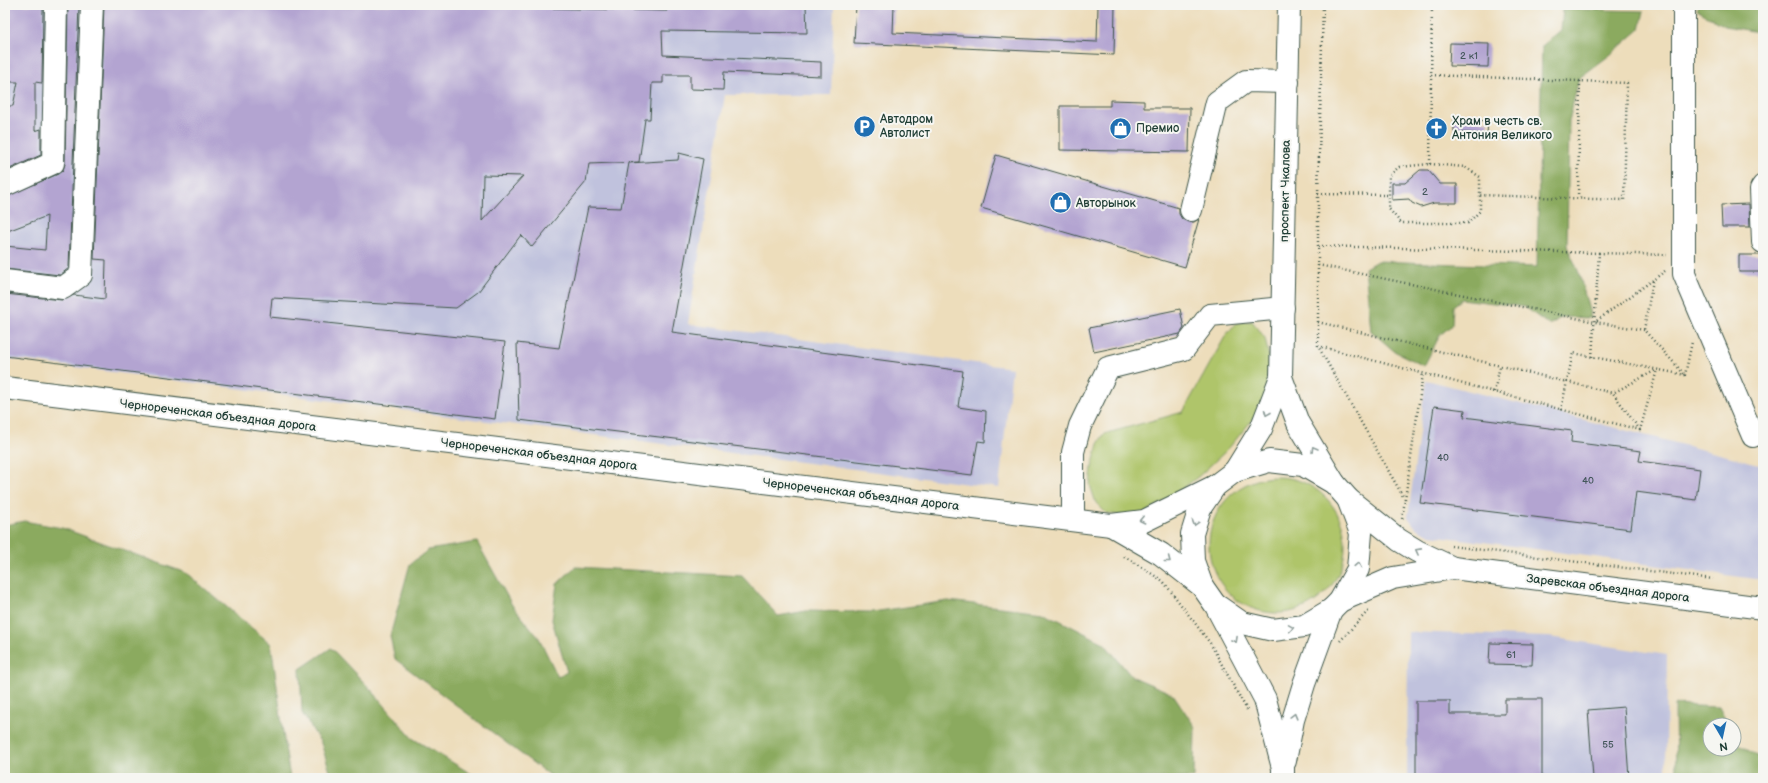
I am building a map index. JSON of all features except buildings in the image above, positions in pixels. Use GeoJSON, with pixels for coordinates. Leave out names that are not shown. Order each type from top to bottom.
{"type":"FeatureCollection","features":[{"type":"Feature","properties":{"kind":"main road"},"geometry":{"type":"LineString","coordinates":[[5,186],[53,163],[56,5]]}},
{"type":"Feature","properties":{"kind":"main road"},"geometry":{"type":"LineString","coordinates":[[5,281],[63,288],[81,275],[92,5]]}},
{"type":"Feature","properties":{"kind":"main road","name":"проспект Чкалова"},"geometry":{"type":"LineString","coordinates":[[1282,377],[1289,5]]}},
{"type":"Feature","properties":{"kind":"main road"},"geometry":{"type":"LineString","coordinates":[[1684,5],[1684,274],[1753,436]]}},
{"type":"Feature","properties":{"kind":"main road"},"geometry":{"type":"LineString","coordinates":[[1191,210],[1217,102],[1246,81],[1288,82]]}},
{"type":"Feature","properties":{"kind":"main road"},"geometry":{"type":"LineString","coordinates":[[1763,186],[1763,242]]}},
{"type":"Feature","properties":{"kind":"main road"},"geometry":{"type":"LineString","coordinates":[[1073,520],[1073,452],[1080,426],[1108,368],[1184,349],[1210,315],[1283,308]]}},
{"type":"Feature","properties":{"kind":"main road"},"geometry":{"type":"LineString","coordinates":[[1235,471],[1261,429],[1282,377]]}},
{"type":"Feature","properties":{"kind":"main road"},"geometry":{"type":"LineString","coordinates":[[1282,377],[1298,423],[1334,483],[1348,499],[1402,532],[1417,551],[1453,568]]}},
{"type":"Feature","properties":{"kind":"main road","name":"Чернореченская объездная дорога"},"geometry":{"type":"LineString","coordinates":[[5,388],[1111,524]]}},
{"type":"Feature","properties":{"kind":"main road"},"geometry":{"type":"LineString","coordinates":[[1111,524],[1144,520],[1215,486],[1235,471],[1269,461],[1303,465],[1334,483]]}},
{"type":"Feature","properties":{"kind":"main road"},"geometry":{"type":"LineString","coordinates":[[1215,486],[1200,508],[1192,534],[1193,561],[1202,586],[1216,606],[1265,699],[1283,773]]}},
{"type":"Feature","properties":{"kind":"main road"},"geometry":{"type":"LineString","coordinates":[[1283,773],[1293,720],[1304,684],[1336,606],[1358,569],[1360,533],[1348,499]]}},
{"type":"Feature","properties":{"kind":"main road"},"geometry":{"type":"LineString","coordinates":[[1111,524],[1161,554],[1202,586]]}},
{"type":"Feature","properties":{"kind":"main road"},"geometry":{"type":"LineString","coordinates":[[1216,606],[1242,623],[1273,630],[1304,626],[1336,606],[1393,578],[1453,568]]}},
{"type":"Feature","properties":{"kind":"main road","name":"Заревская объездная дорога"},"geometry":{"type":"LineString","coordinates":[[1453,568],[1763,608]]}},
{"type":"Feature","properties":{"kind":"path"},"geometry":{"type":"LineString","coordinates":[[1323,5],[1318,194],[1318,346],[1405,500]]}},
{"type":"Feature","properties":{"kind":"path"},"geometry":{"type":"LineString","coordinates":[[1430,164],[1432,5]]}},
{"type":"Feature","properties":{"kind":"path"},"geometry":{"type":"LineString","coordinates":[[1431,75],[1627,83],[1624,200],[1480,195]]}},
{"type":"Feature","properties":{"kind":"path"},"geometry":{"type":"LineString","coordinates":[[1578,198],[1580,81]]}},
{"type":"Feature","properties":{"kind":"path"},"geometry":{"type":"LineString","coordinates":[[1430,164],[1465,166],[1480,177],[1480,195],[1480,211],[1468,224],[1401,223],[1390,209],[1389,176],[1399,167],[1430,164]]}},
{"type":"Feature","properties":{"kind":"path"},"geometry":{"type":"LineString","coordinates":[[1318,194],[1390,196]]}},
{"type":"Feature","properties":{"kind":"path"},"geometry":{"type":"LineString","coordinates":[[1318,246],[1672,255]]}},
{"type":"Feature","properties":{"kind":"path"},"geometry":{"type":"LineString","coordinates":[[1592,357],[1600,253]]}},
{"type":"Feature","properties":{"kind":"path"},"geometry":{"type":"LineString","coordinates":[[1318,264],[1594,322],[1644,330],[1685,375]]}},
{"type":"Feature","properties":{"kind":"path"},"geometry":{"type":"LineString","coordinates":[[1594,322],[1669,268]]}},
{"type":"Feature","properties":{"kind":"path"},"geometry":{"type":"LineString","coordinates":[[1644,330],[1654,280]]}},
{"type":"Feature","properties":{"kind":"path"},"geometry":{"type":"LineString","coordinates":[[1318,322],[1613,393],[1640,430]]}},
{"type":"Feature","properties":{"kind":"path"},"geometry":{"type":"LineString","coordinates":[[1318,346],[1640,430]]}},
{"type":"Feature","properties":{"kind":"path"},"geometry":{"type":"LineString","coordinates":[[1561,410],[1573,353]]}},
{"type":"Feature","properties":{"kind":"path"},"geometry":{"type":"LineString","coordinates":[[1494,392],[1500,366]]}},
{"type":"Feature","properties":{"kind":"path"},"geometry":{"type":"LineString","coordinates":[[1613,393],[1657,370],[1640,430]]}},
{"type":"Feature","properties":{"kind":"path"},"geometry":{"type":"LineString","coordinates":[[1402,532],[1402,518],[1423,374]]}},
{"type":"Feature","properties":{"kind":"path"},"geometry":{"type":"LineString","coordinates":[[1402,518],[1402,532]]}},
{"type":"Feature","properties":{"kind":"path"},"geometry":{"type":"LineString","coordinates":[[1445,545],[1713,579]]}},
{"type":"Feature","properties":{"kind":"path"},"geometry":{"type":"LineString","coordinates":[[1120,554],[1163,581],[1210,644],[1251,716]]}},
{"type":"Feature","properties":{"kind":"path"},"geometry":{"type":"LineString","coordinates":[[1338,644],[1372,607]]}},
{"type":"Feature","properties":{"kind":"shaded area"},"geometry":{"type":"Polygon","coordinates":[[[5,5],[834,5],[831,95],[725,95],[688,324],[1012,368],[999,488],[5,358],[5,5]]]}},
{"type":"Feature","properties":{"kind":"shaded area"},"geometry":{"type":"Polygon","coordinates":[[[1426,380],[1763,465],[1763,580],[1431,535],[1416,528],[1408,517],[1426,380]]]}},
{"type":"Feature","properties":{"kind":"shaded area"},"geometry":{"type":"Polygon","coordinates":[[[1408,632],[1549,637],[1667,655],[1666,778],[1407,778],[1408,632]]]}},
{"type":"Feature","properties":{"kind":"green space"},"geometry":{"type":"Polygon","coordinates":[[[1698,5],[1763,5],[1763,33],[1725,26],[1697,10],[1698,5]]]}},
{"type":"Feature","properties":{"kind":"green space"},"geometry":{"type":"Polygon","coordinates":[[[1563,9],[1644,11],[1640,29],[1610,55],[1579,78],[1569,121],[1567,246],[1579,273],[1591,318],[1562,317],[1549,325],[1525,307],[1462,299],[1453,306],[1452,325],[1440,335],[1424,366],[1394,351],[1371,331],[1365,268],[1377,261],[1537,267],[1542,46],[1561,30],[1563,9]]]}},
{"type":"Feature","properties":{"kind":"green space"},"geometry":{"type":"Polygon","coordinates":[[[1252,321],[1265,338],[1269,357],[1266,395],[1253,419],[1228,449],[1199,476],[1173,496],[1141,515],[1125,516],[1106,513],[1096,503],[1090,485],[1092,468],[1098,444],[1104,434],[1183,412],[1226,335],[1236,323],[1252,321]]]}},
{"type":"Feature","properties":{"kind":"green space"},"geometry":{"type":"Polygon","coordinates":[[[1270,477],[1284,477],[1303,482],[1315,488],[1330,502],[1340,519],[1344,532],[1344,558],[1340,571],[1334,583],[1320,598],[1315,602],[1297,610],[1284,613],[1270,613],[1251,608],[1239,602],[1224,588],[1220,583],[1212,565],[1209,552],[1209,538],[1214,519],[1220,507],[1234,492],[1239,488],[1257,480],[1270,477]]]}},
{"type":"Feature","properties":{"kind":"green space"},"geometry":{"type":"Polygon","coordinates":[[[24,521],[62,528],[186,573],[271,644],[290,778],[5,778],[5,525],[24,521]]]}},
{"type":"Feature","properties":{"kind":"green space"},"geometry":{"type":"Polygon","coordinates":[[[477,542],[512,605],[539,638],[558,677],[567,672],[552,620],[557,584],[575,567],[742,576],[778,616],[806,611],[872,612],[948,601],[1043,612],[1104,643],[1131,676],[1173,694],[1195,727],[1194,778],[553,778],[395,659],[390,636],[410,564],[428,550],[477,542]]]}},
{"type":"Feature","properties":{"kind":"green space"},"geometry":{"type":"Polygon","coordinates":[[[331,648],[374,693],[412,738],[478,778],[332,778],[321,743],[302,713],[300,669],[331,648]]]}},
{"type":"Feature","properties":{"kind":"green space"},"geometry":{"type":"Polygon","coordinates":[[[1675,705],[1719,707],[1724,717],[1702,717],[1702,757],[1742,757],[1742,746],[1763,760],[1763,778],[1676,778],[1675,705]]]}},
{"type":"Feature","properties":{"kind":"place","name":"Автодром Автолист"},"geometry":{"type":"Point","coordinates":[865,126]}},
{"type":"Feature","properties":{"kind":"place","name":"Премио"},"geometry":{"type":"Point","coordinates":[1121,128]}},
{"type":"Feature","properties":{"kind":"place","name":"Храм в честь св. Антония Великого"},"geometry":{"type":"Point","coordinates":[1437,128]}},
{"type":"Feature","properties":{"kind":"place","name":"Авторынок"},"geometry":{"type":"Point","coordinates":[1060,203]}}]}
